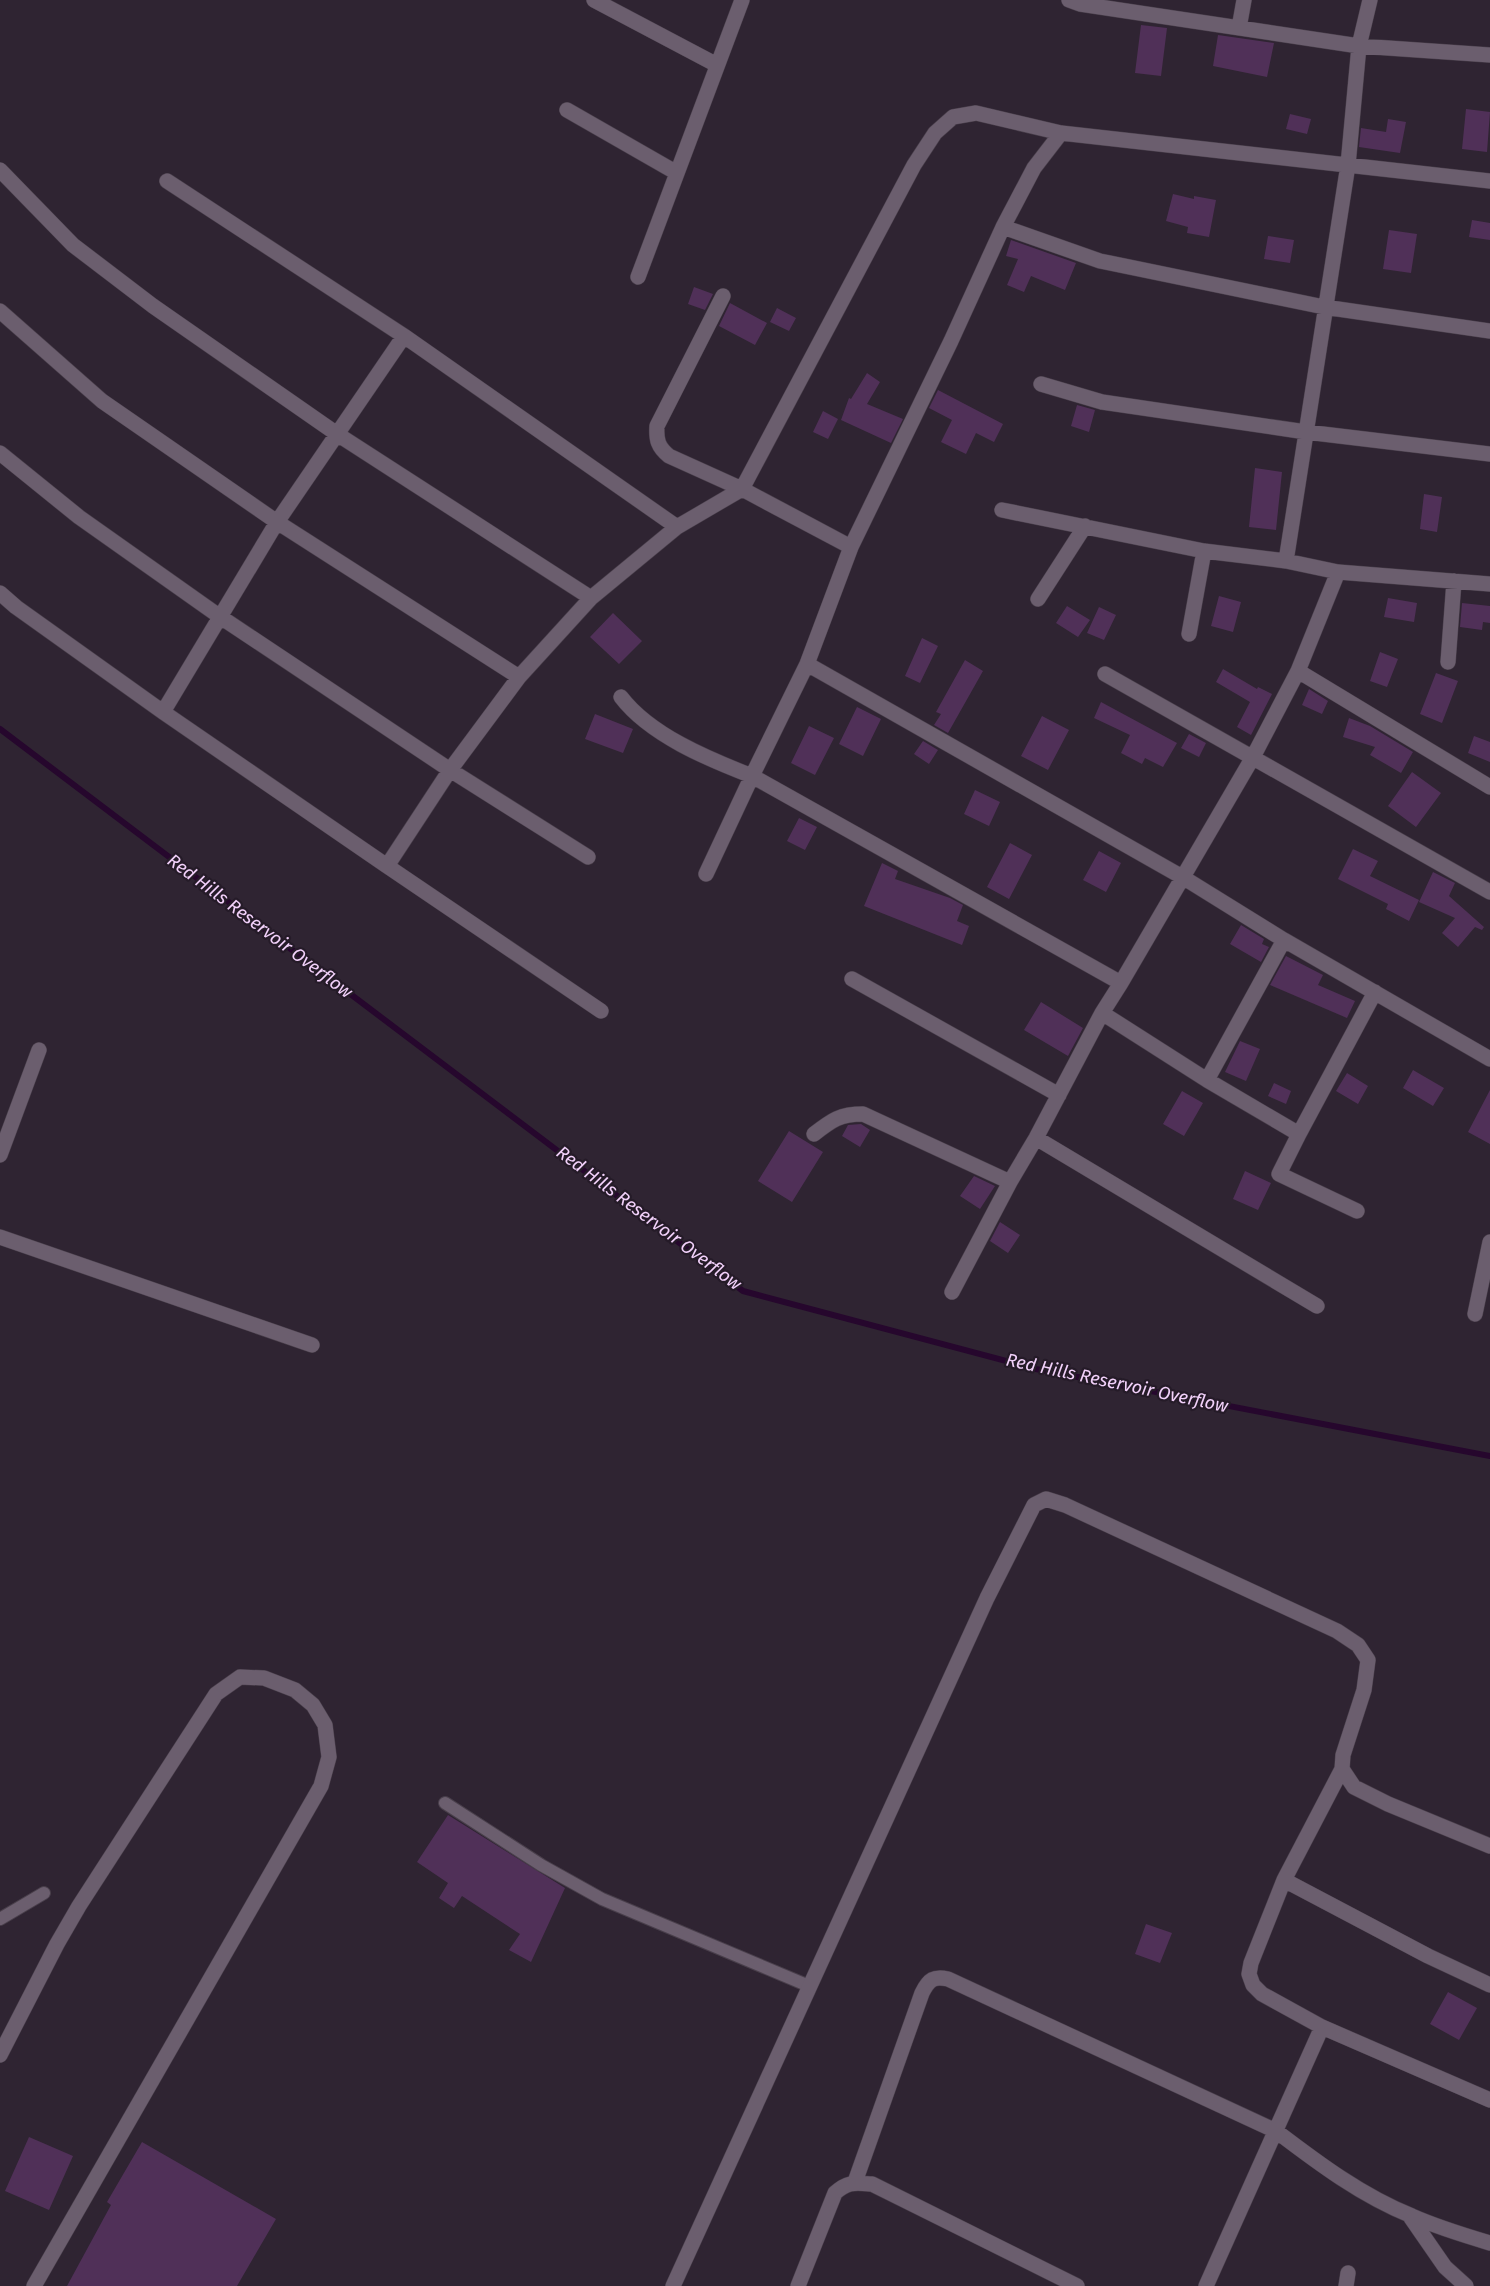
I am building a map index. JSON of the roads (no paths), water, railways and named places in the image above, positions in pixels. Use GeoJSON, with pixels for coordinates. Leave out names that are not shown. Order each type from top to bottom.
{"type":"FeatureCollection","features":[{"type":"Feature","properties":{"kind":"street"},"geometry":{"type":"LineString","coordinates":[[594,0],[717,65]]}},
{"type":"Feature","properties":{"kind":"street"},"geometry":{"type":"LineString","coordinates":[[638,277],[742,0]]}},
{"type":"Feature","properties":{"kind":"street"},"geometry":{"type":"LineString","coordinates":[[1069,0],[1080,4],[1359,46],[1490,55]]}},
{"type":"Feature","properties":{"kind":"street"},"geometry":{"type":"LineString","coordinates":[[1239,28],[1244,0]]}},
{"type":"Feature","properties":{"kind":"street"},"geometry":{"type":"LineString","coordinates":[[1286,561],[1348,165],[1359,46],[1370,0]]}},
{"type":"Feature","properties":{"kind":"street"},"geometry":{"type":"LineString","coordinates":[[567,110],[677,173]]}},
{"type":"Feature","properties":{"kind":"street"},"geometry":{"type":"LineString","coordinates":[[387,866],[450,770],[519,677],[591,598],[677,527],[742,489],[914,165],[935,133],[953,117],[976,113],[1061,133],[1490,181]]}},
{"type":"Feature","properties":{"kind":"street"},"geometry":{"type":"LineString","coordinates":[[706,874],[807,664],[851,547],[951,341],[1003,227],[1035,168],[1061,133]]}},
{"type":"Feature","properties":{"kind":"street"},"geometry":{"type":"LineString","coordinates":[[0,170],[73,245],[153,306],[337,434],[591,598]]}},
{"type":"Feature","properties":{"kind":"street"},"geometry":{"type":"LineString","coordinates":[[167,181],[404,336],[677,527]]}},
{"type":"Feature","properties":{"kind":"street"},"geometry":{"type":"LineString","coordinates":[[1003,227],[1100,261],[1324,307],[1490,331]]}},
{"type":"Feature","properties":{"kind":"street"},"geometry":{"type":"LineString","coordinates":[[723,296],[657,426],[656,438],[659,447],[669,456],[742,489],[851,547]]}},
{"type":"Feature","properties":{"kind":"street"},"geometry":{"type":"LineString","coordinates":[[0,311],[102,401],[277,522],[519,677]]}},
{"type":"Feature","properties":{"kind":"street"},"geometry":{"type":"LineString","coordinates":[[163,712],[277,522],[404,336]]}},
{"type":"Feature","properties":{"kind":"street"},"geometry":{"type":"LineString","coordinates":[[1041,384],[1102,402],[1306,432],[1490,454]]}},
{"type":"Feature","properties":{"kind":"street"},"geometry":{"type":"LineString","coordinates":[[0,453],[79,518],[219,616],[450,770],[588,857]]}},
{"type":"Feature","properties":{"kind":"street"},"geometry":{"type":"LineString","coordinates":[[1002,510],[1204,551],[1286,561],[1338,572],[1490,584]]}},
{"type":"Feature","properties":{"kind":"street"},"geometry":{"type":"LineString","coordinates":[[1038,599],[1085,526]]}},
{"type":"Feature","properties":{"kind":"street"},"geometry":{"type":"LineString","coordinates":[[1189,634],[1204,551]]}},
{"type":"Feature","properties":{"kind":"street"},"geometry":{"type":"LineString","coordinates":[[952,1292],[1102,1013],[1184,878],[1253,757],[1298,671],[1338,572]]}},
{"type":"Feature","properties":{"kind":"street"},"geometry":{"type":"LineString","coordinates":[[1448,662],[1454,581]]}},
{"type":"Feature","properties":{"kind":"street"},"geometry":{"type":"LineString","coordinates":[[0,593],[16,607],[163,712],[601,1011]]}},
{"type":"Feature","properties":{"kind":"street"},"geometry":{"type":"LineString","coordinates":[[807,664],[1184,878],[1284,940],[1490,1059]]}},
{"type":"Feature","properties":{"kind":"street"},"geometry":{"type":"LineString","coordinates":[[1298,671],[1490,787]]}},
{"type":"Feature","properties":{"kind":"street"},"geometry":{"type":"LineString","coordinates":[[1105,674],[1490,892]]}},
{"type":"Feature","properties":{"kind":"street"},"geometry":{"type":"LineString","coordinates":[[621,697],[634,714],[684,745],[718,763],[752,776],[1121,983]]}},
{"type":"Feature","properties":{"kind":"street"},"geometry":{"type":"LineString","coordinates":[[1207,1080],[1284,940]]}},
{"type":"Feature","properties":{"kind":"street"},"geometry":{"type":"LineString","coordinates":[[852,979],[1059,1095]]}},
{"type":"Feature","properties":{"kind":"street"},"geometry":{"type":"LineString","coordinates":[[1357,1211],[1279,1174],[1375,992]]}},
{"type":"Feature","properties":{"kind":"street"},"geometry":{"type":"LineString","coordinates":[[1102,1013],[1207,1080],[1299,1134]]}},
{"type":"Feature","properties":{"kind":"street"},"geometry":{"type":"LineString","coordinates":[[0,1155],[39,1050]]}},
{"type":"Feature","properties":{"kind":"street"},"geometry":{"type":"LineString","coordinates":[[814,1134],[837,1117],[863,1114],[1010,1182]]}},
{"type":"Feature","properties":{"kind":"street"},"geometry":{"type":"LineString","coordinates":[[1036,1138],[1317,1306]]}},
{"type":"Feature","properties":{"kind":"street"},"geometry":{"type":"LineString","coordinates":[[0,1236],[312,1345]]}},
{"type":"Feature","properties":{"kind":"street"},"geometry":{"type":"LineString","coordinates":[[1475,1314],[1490,1242]]}},
{"type":"Feature","properties":{"kind":"street"},"geometry":{"type":"LineString","coordinates":[[677,2285],[809,1986],[987,1598],[1034,1505],[1046,1499],[1065,1504],[1327,1626],[1358,1645],[1368,1660],[1364,1690],[1343,1755],[1342,1769],[1284,1880],[1251,1963],[1249,1974],[1253,1985],[1262,1994],[1322,2027],[1490,2100]]}},
{"type":"Feature","properties":{"kind":"street"},"geometry":{"type":"LineString","coordinates":[[0,2055],[79,1906],[216,1694],[240,1677],[264,1678],[295,1690],[313,1705],[325,1725],[329,1757],[321,1786],[34,2286]]}},
{"type":"Feature","properties":{"kind":"street"},"geometry":{"type":"LineString","coordinates":[[1342,1769],[1354,1787],[1388,1804],[1490,1846]]}},
{"type":"Feature","properties":{"kind":"street"},"geometry":{"type":"LineString","coordinates":[[1284,1880],[1428,1956],[1490,1985]]}},
{"type":"Feature","properties":{"kind":"street"},"geometry":{"type":"LineString","coordinates":[[855,2182],[922,1993],[930,1979],[937,1977],[948,1979],[1276,2131],[1320,2165],[1409,2216],[1490,2243]]}},
{"type":"Feature","properties":{"kind":"street"},"geometry":{"type":"LineString","coordinates":[[1206,2286],[1322,2027]]}},
{"type":"Feature","properties":{"kind":"street"},"geometry":{"type":"LineString","coordinates":[[798,2286],[835,2193],[843,2185],[855,2182],[872,2184],[1077,2286]]}},
{"type":"Feature","properties":{"kind":"street"},"geometry":{"type":"LineString","coordinates":[[1409,2216],[1445,2267],[1466,2286]]}},
{"type":"Feature","properties":{"kind":"lane"},"geometry":{"type":"LineString","coordinates":[[445,1803],[541,1865],[602,1899],[809,1986]]}},
{"type":"Feature","properties":{"kind":"lane"},"geometry":{"type":"LineString","coordinates":[[0,1919],[44,1893]]}},
{"type":"Feature","properties":{"kind":"waterway","name":"Red Hills Reservoir Overflow"},"geometry":{"type":"LineString","coordinates":[[0,729],[743,1291],[1036,1369],[1490,1456]]}}]}
